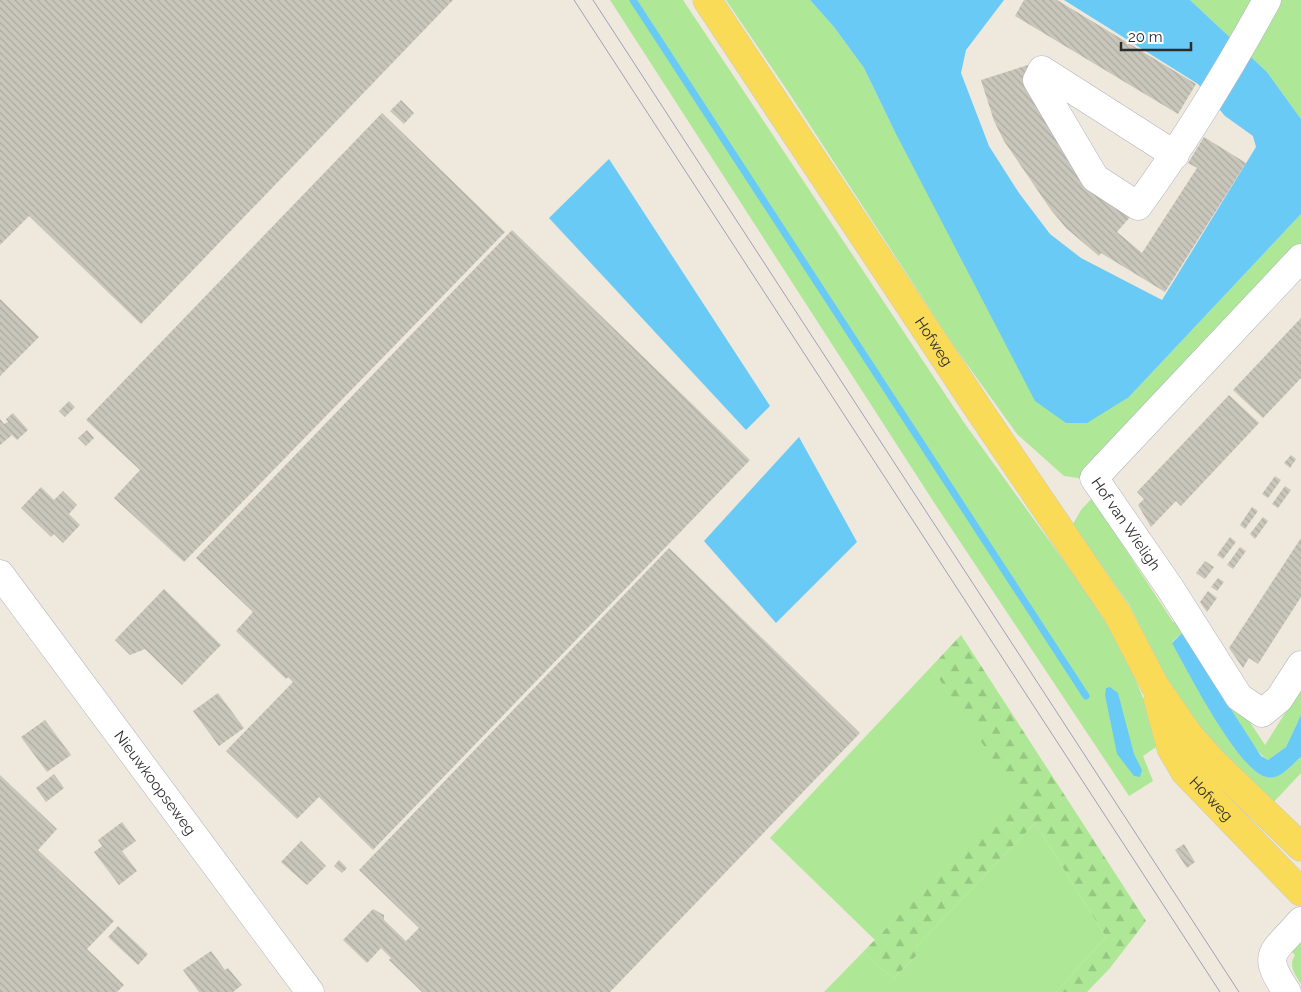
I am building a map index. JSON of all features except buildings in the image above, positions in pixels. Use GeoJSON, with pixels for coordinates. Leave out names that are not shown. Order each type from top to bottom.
{"type":"FeatureCollection","features":[{"type":"Feature","properties":{"kind":"main road","name":"Hofweg"},"geometry":{"type":"LineString","coordinates":[[707,0],[977,407],[1118,615],[1156,686],[1190,735],[1213,762],[1301,847]]}},
{"type":"Feature","properties":{"kind":"main road","name":"Hofweg"},"geometry":{"type":"LineString","coordinates":[[1156,686],[1171,748],[1185,772],[1301,892]]}},
{"type":"Feature","properties":{"kind":"street"},"geometry":{"type":"LineString","coordinates":[[1175,155],[1042,70],[1037,80],[1095,178],[1138,206],[1175,155],[1263,8]]}},
{"type":"Feature","properties":{"kind":"street","name":"Hof van Wieligh"},"geometry":{"type":"LineString","coordinates":[[1301,258],[1094,478],[1170,588],[1239,697],[1262,713],[1279,699],[1301,665]]}},
{"type":"Feature","properties":{"kind":"street","name":"Nieuwkoopseweg"},"geometry":{"type":"LineString","coordinates":[[0,574],[310,992]]}},
{"type":"Feature","properties":{"kind":"street"},"geometry":{"type":"LineString","coordinates":[[1287,992],[1272,969],[1272,958],[1276,949],[1301,921]]}},
{"type":"Feature","properties":{"kind":"green space"},"geometry":{"type":"Polygon","coordinates":[[[610,0],[683,0],[965,424],[1087,593],[1123,650],[1162,743],[1143,756],[1153,781],[1129,796],[935,504],[610,0]]]}},
{"type":"Feature","properties":{"kind":"green space"},"geometry":{"type":"Polygon","coordinates":[[[726,0],[810,0],[834,27],[864,68],[894,130],[1129,397],[1301,214],[1301,249],[1085,479],[1064,476],[1017,434],[953,345],[789,93],[726,0]]]}},
{"type":"Feature","properties":{"kind":"green space"},"geometry":{"type":"Polygon","coordinates":[[[1190,0],[1301,0],[1301,119],[1267,72],[1190,0]]]}},
{"type":"Feature","properties":{"kind":"green space"},"geometry":{"type":"Polygon","coordinates":[[[1092,498],[1173,622],[1183,621],[1265,745],[1301,688],[1301,715],[1286,747],[1268,760],[1259,753],[1236,721],[1182,633],[1172,642],[1214,717],[1228,738],[1255,770],[1266,777],[1275,777],[1285,772],[1301,757],[1301,773],[1268,808],[1176,699],[1130,606],[1073,524],[1081,510],[1092,498]]]}},
{"type":"Feature","properties":{"kind":"green space"},"geometry":{"type":"Polygon","coordinates":[[[961,635],[1146,921],[1110,968],[1087,992],[1056,992],[1106,937],[1035,823],[916,947],[919,953],[893,979],[863,952],[1017,795],[931,667],[961,635]]]}},
{"type":"Feature","properties":{"kind":"green space"},"geometry":{"type":"Polygon","coordinates":[[[931,667],[1018,795],[875,940],[770,838],[931,667]]]}},
{"type":"Feature","properties":{"kind":"green space"},"geometry":{"type":"Polygon","coordinates":[[[1035,823],[1106,937],[1056,992],[824,992],[863,952],[893,979],[918,954],[916,947],[1035,823]]]}},
{"type":"Feature","properties":{"kind":"green space"},"geometry":{"type":"Polygon","coordinates":[[[1301,938],[1301,984],[1292,966],[1295,955],[1290,950],[1301,938]]]}},
{"type":"Feature","properties":{"kind":"water"},"geometry":{"type":"Polygon","coordinates":[[[810,0],[1004,0],[966,50],[961,73],[989,146],[1019,193],[1050,234],[1081,258],[1162,300],[1256,147],[1253,136],[1225,116],[1198,84],[1064,0],[1190,0],[1267,72],[1301,119],[1301,214],[1129,397],[1087,423],[1066,423],[1035,401],[894,130],[864,68],[834,27],[810,0]]]}},
{"type":"Feature","properties":{"kind":"water"},"geometry":{"type":"Polygon","coordinates":[[[609,159],[770,406],[746,430],[549,218],[609,159]]]}},
{"type":"Feature","properties":{"kind":"water"},"geometry":{"type":"Polygon","coordinates":[[[799,437],[857,542],[776,623],[704,541],[799,437]]]}},
{"type":"Feature","properties":{"kind":"water"},"geometry":{"type":"Polygon","coordinates":[[[1182,633],[1261,756],[1268,760],[1286,747],[1301,715],[1301,757],[1281,775],[1271,778],[1255,770],[1228,739],[1214,718],[1172,643],[1182,633]]]}},
{"type":"Feature","properties":{"kind":"water"},"geometry":{"type":"Polygon","coordinates":[[[1110,687],[1118,693],[1134,754],[1142,770],[1140,777],[1134,776],[1117,754],[1105,695],[1106,688],[1110,687]]]}},
{"type":"Feature","properties":{"kind":"waterway"},"geometry":{"type":"LineString","coordinates":[[633,0],[1086,696]]}},
{"type":"Feature","properties":{"kind":"tram line"},"geometry":{"type":"LineString","coordinates":[[574,0],[1220,992]]}},
{"type":"Feature","properties":{"kind":"tram line"},"geometry":{"type":"LineString","coordinates":[[593,0],[1239,992]]}}]}
